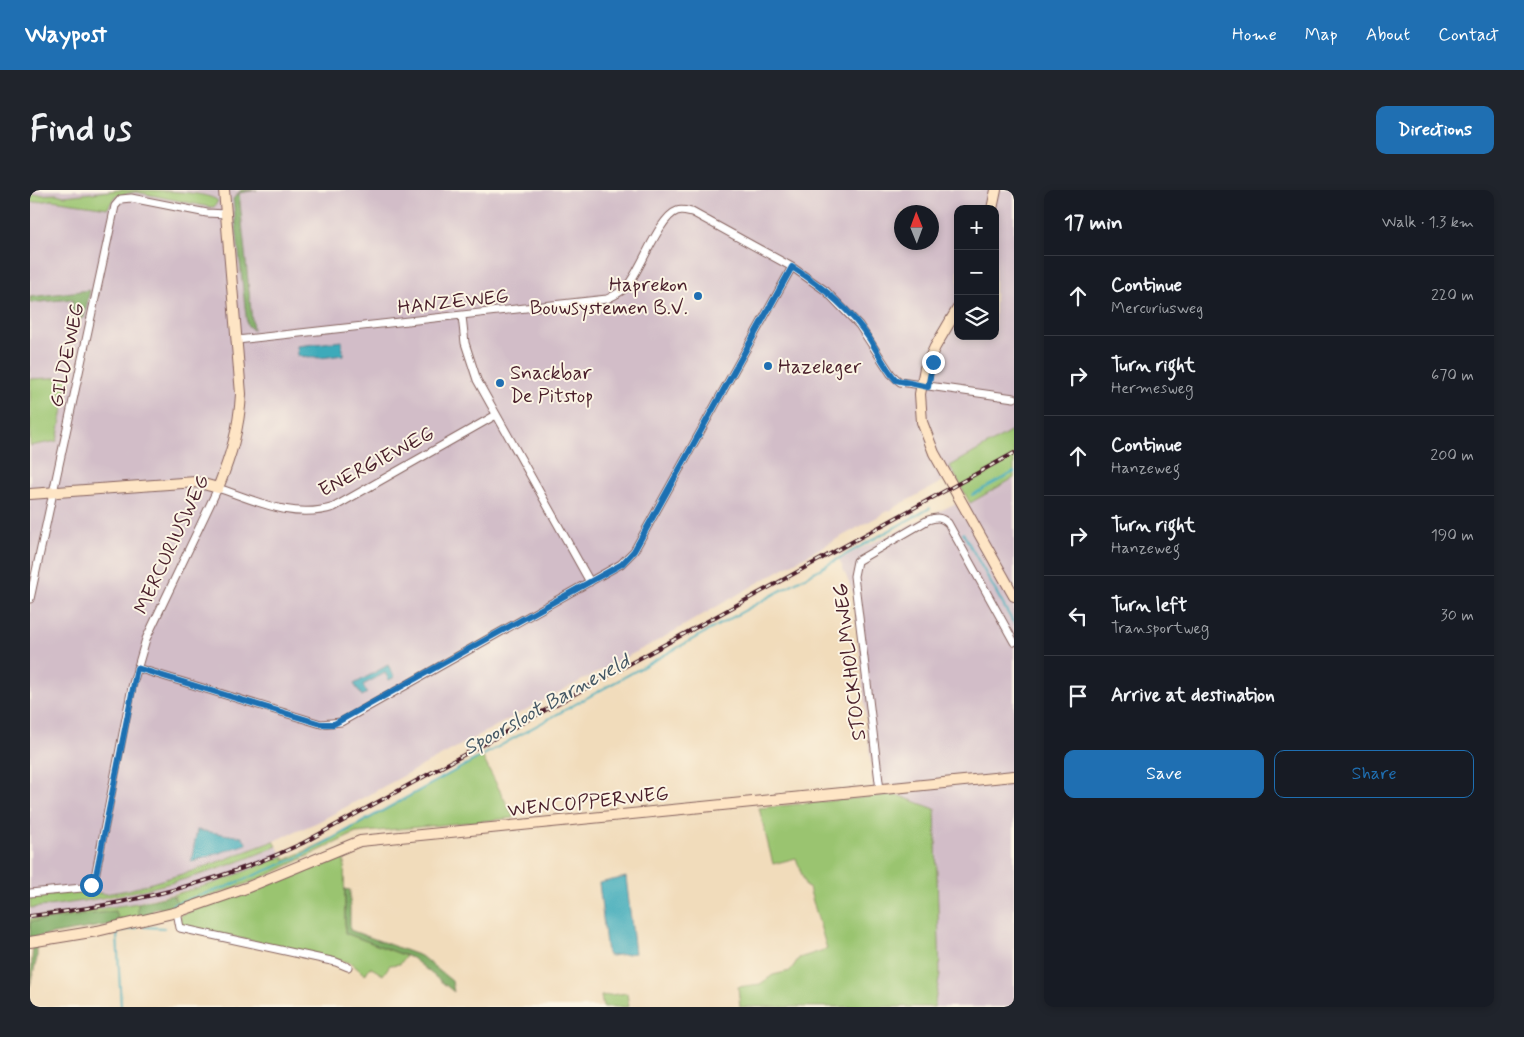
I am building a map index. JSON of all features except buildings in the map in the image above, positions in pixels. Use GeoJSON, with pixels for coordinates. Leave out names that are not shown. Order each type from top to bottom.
{"type":"FeatureCollection","features":[{"type":"Feature","properties":{"kind":"street","name":"MERCURIUSWEG"},"geometry":{"type":"LineString","coordinates":[[30,893],[78,889],[91,885],[96,875],[137,668],[146,639],[218,488],[234,448],[240,420],[241,394],[224,190]]}},
{"type":"Feature","properties":{"kind":"street"},"geometry":{"type":"LineString","coordinates":[[989,205],[991,190]]}},
{"type":"Feature","properties":{"kind":"street"},"geometry":{"type":"LineString","coordinates":[[993,205],[996,190]]}},
{"type":"Feature","properties":{"kind":"street","name":"GILDEWEG"},"geometry":{"type":"LineString","coordinates":[[30,599],[115,206],[121,199],[131,198],[207,213],[226,214]]}},
{"type":"Feature","properties":{"kind":"street","name":"HANZEWEG"},"geometry":{"type":"LineString","coordinates":[[237,340],[607,299],[626,287],[667,216],[678,210],[692,212],[814,281],[836,299],[868,337],[896,380],[924,387],[1014,398]]}},
{"type":"Feature","properties":{"kind":"street"},"geometry":{"type":"LineString","coordinates":[[137,668],[321,724],[334,724],[622,564],[634,551],[792,267]]}},
{"type":"Feature","properties":{"kind":"street"},"geometry":{"type":"LineString","coordinates":[[954,315],[929,357],[920,414],[926,435],[1014,596]]}},
{"type":"Feature","properties":{"kind":"street"},"geometry":{"type":"LineString","coordinates":[[462,316],[471,365],[496,416],[590,582]]}},
{"type":"Feature","properties":{"kind":"street"},"geometry":{"type":"LineString","coordinates":[[954,323],[936,354],[924,387],[926,415],[932,439],[1014,588]]}},
{"type":"Feature","properties":{"kind":"street","name":"ENERGIEWEG"},"geometry":{"type":"LineString","coordinates":[[30,494],[196,482],[300,513],[322,510],[334,507],[496,416]]}},
{"type":"Feature","properties":{"kind":"street","name":"STOCKHOLMWEG"},"geometry":{"type":"LineString","coordinates":[[880,790],[854,576],[857,561],[928,520],[937,517],[942,518],[948,523],[1014,642]]}},
{"type":"Feature","properties":{"kind":"street","name":"WENCOPPERWEG"},"geometry":{"type":"LineString","coordinates":[[30,942],[134,923],[177,912],[246,888],[360,841],[1014,776]]}},
{"type":"Feature","properties":{"kind":"street"},"geometry":{"type":"LineString","coordinates":[[177,912],[180,928],[336,962],[348,967]]}},
{"type":"Feature","properties":{"kind":"shaded area"},"geometry":{"type":"Polygon","coordinates":[[[30,190],[1014,190],[1014,437],[956,474],[782,569],[659,640],[318,822],[237,857],[174,878],[105,896],[30,902],[30,190]]]}},
{"type":"Feature","properties":{"kind":"shaded area"},"geometry":{"type":"Polygon","coordinates":[[[1014,478],[1014,1007],[934,1007],[940,974],[935,809],[888,795],[874,796],[854,595],[839,559],[952,505],[970,503],[1014,478]]]}},
{"type":"Feature","properties":{"kind":"shaded area"},"geometry":{"type":"Polygon","coordinates":[[[277,846],[283,856],[215,883],[122,906],[30,919],[30,908],[109,898],[166,885],[234,864],[277,846]]]}},
{"type":"Feature","properties":{"kind":"green space"},"geometry":{"type":"Polygon","coordinates":[[[119,190],[187,193],[211,197],[218,201],[214,207],[209,207],[136,192],[115,196],[108,208],[52,200],[30,203],[30,195],[57,194],[64,196],[119,190]]]}},
{"type":"Feature","properties":{"kind":"green space"},"geometry":{"type":"Polygon","coordinates":[[[241,190],[257,190],[239,193],[253,330],[247,325],[233,199],[241,190]]]}},
{"type":"Feature","properties":{"kind":"green space"},"geometry":{"type":"Polygon","coordinates":[[[90,290],[84,318],[73,320],[72,299],[30,303],[30,297],[90,290]]]}},
{"type":"Feature","properties":{"kind":"green space"},"geometry":{"type":"Polygon","coordinates":[[[69,377],[57,441],[30,446],[30,379],[69,377]]]}},
{"type":"Feature","properties":{"kind":"green space"},"geometry":{"type":"Polygon","coordinates":[[[1014,430],[1014,478],[970,503],[950,466],[1014,430]]]}},
{"type":"Feature","properties":{"kind":"green space"},"geometry":{"type":"Polygon","coordinates":[[[482,756],[514,818],[356,833],[260,879],[173,910],[175,897],[172,895],[218,882],[283,856],[285,860],[342,834],[482,756]]]}},
{"type":"Feature","properties":{"kind":"green space"},"geometry":{"type":"Polygon","coordinates":[[[888,795],[900,796],[935,809],[940,974],[934,1007],[740,1007],[738,987],[760,984],[773,975],[790,971],[799,958],[827,949],[809,888],[806,887],[796,858],[773,864],[759,808],[888,795]]]}},
{"type":"Feature","properties":{"kind":"green space"},"geometry":{"type":"Polygon","coordinates":[[[274,841],[277,846],[187,879],[125,894],[30,908],[30,896],[87,891],[105,894],[128,890],[196,870],[274,841]]]}},
{"type":"Feature","properties":{"kind":"green space"},"geometry":{"type":"Polygon","coordinates":[[[344,849],[345,933],[406,956],[400,964],[390,965],[383,975],[370,967],[365,975],[351,963],[181,925],[180,915],[269,884],[344,849]]]}},
{"type":"Feature","properties":{"kind":"green space"},"geometry":{"type":"Polygon","coordinates":[[[345,889],[350,890],[350,930],[421,956],[452,981],[454,992],[412,958],[345,933],[345,889]]]}},
{"type":"Feature","properties":{"kind":"green space"},"geometry":{"type":"Polygon","coordinates":[[[172,895],[177,902],[173,910],[161,911],[159,907],[152,910],[153,914],[141,917],[138,915],[138,903],[172,895]]]}},
{"type":"Feature","properties":{"kind":"green space"},"geometry":{"type":"Polygon","coordinates":[[[138,903],[141,917],[119,923],[116,911],[30,922],[30,919],[138,903]]]}},
{"type":"Feature","properties":{"kind":"green space"},"geometry":{"type":"Polygon","coordinates":[[[116,911],[119,923],[30,938],[30,922],[116,911]]]}},
{"type":"Feature","properties":{"kind":"green space"},"geometry":{"type":"Polygon","coordinates":[[[33,945],[37,945],[37,958],[30,986],[33,945]]]}},
{"type":"Feature","properties":{"kind":"green space"},"geometry":{"type":"Polygon","coordinates":[[[627,993],[629,1007],[603,1007],[601,996],[627,993]]]}},
{"type":"Feature","properties":{"kind":"water"},"geometry":{"type":"Polygon","coordinates":[[[342,341],[343,355],[321,358],[298,356],[297,346],[342,341]]]}},
{"type":"Feature","properties":{"kind":"water"},"geometry":{"type":"Polygon","coordinates":[[[388,665],[395,677],[389,680],[385,673],[363,685],[367,693],[362,696],[354,684],[388,665]]]}},
{"type":"Feature","properties":{"kind":"water"},"geometry":{"type":"Polygon","coordinates":[[[197,830],[242,837],[247,844],[191,862],[197,830]]]}},
{"type":"Feature","properties":{"kind":"water"},"geometry":{"type":"Polygon","coordinates":[[[626,877],[635,953],[611,956],[607,954],[599,883],[626,877]]]}},
{"type":"Feature","properties":{"kind":"waterway","name":"Spoorsloot Barneveld"},"geometry":{"type":"LineString","coordinates":[[972,495],[1014,472]]}},
{"type":"Feature","properties":{"kind":"waterway","name":"Spoorsloot Barneveld"},"geometry":{"type":"LineString","coordinates":[[170,909],[173,904],[226,887],[299,857],[930,508]]}},
{"type":"Feature","properties":{"kind":"waterway"},"geometry":{"type":"LineString","coordinates":[[963,533],[1014,624]]}},
{"type":"Feature","properties":{"kind":"waterway","name":"Spoorsloot Barneveld"},"geometry":{"type":"LineString","coordinates":[[144,927],[164,928]]}},
{"type":"Feature","properties":{"kind":"waterway","name":"Spoorsloot Barneveld"},"geometry":{"type":"LineString","coordinates":[[121,1007],[117,934],[120,931],[137,928]]}},
{"type":"Feature","properties":{"kind":"railway"},"geometry":{"type":"LineString","coordinates":[[30,916],[101,906],[170,891],[237,870],[303,843],[1014,453]]}},
{"type":"Feature","properties":{"kind":"place","name":"Haprekon Bouwsystemen B.V."},"geometry":{"type":"Point","coordinates":[698,296]}},
{"type":"Feature","properties":{"kind":"place","name":"Hazeleger"},"geometry":{"type":"Point","coordinates":[768,366]}},
{"type":"Feature","properties":{"kind":"place","name":"Snackbar De Pitstop"},"geometry":{"type":"Point","coordinates":[500,383]}},
{"type":"Feature","properties":{"kind":"route"},"geometry":{"type":"LineString","coordinates":[[91,885],[96,875],[137,668],[321,724],[334,724],[341,722],[622,564],[634,551],[792,267],[814,281],[836,299],[858,323],[896,380],[928,387],[933,362]]}}]}
